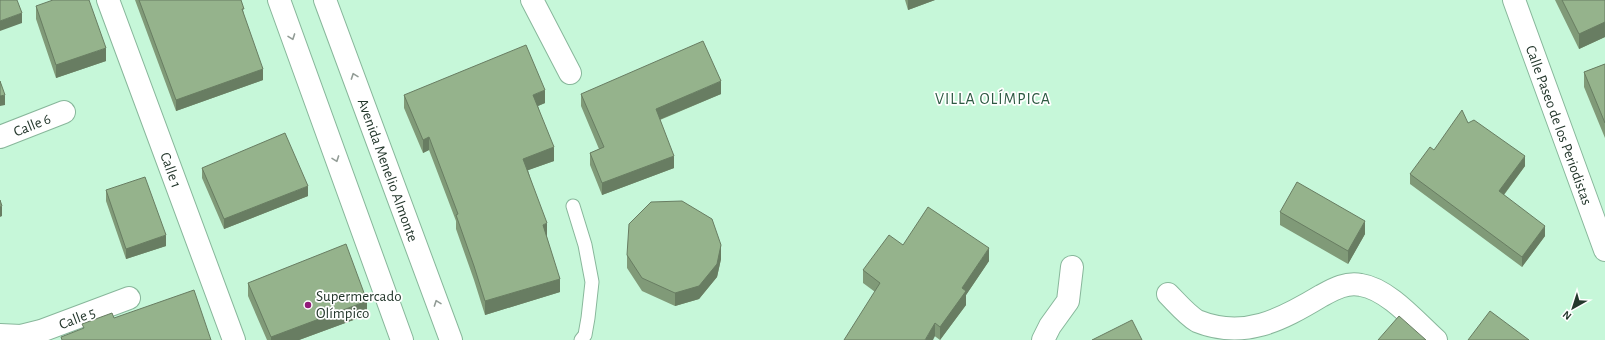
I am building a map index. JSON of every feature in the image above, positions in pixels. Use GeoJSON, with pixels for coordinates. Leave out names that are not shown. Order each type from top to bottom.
{"type":"FeatureCollection","features":[{"type":"Feature","properties":{"kind":"street","name":"Calle 1"},"geometry":{"type":"LineString","coordinates":[[108,0],[234,340]]}},
{"type":"Feature","properties":{"kind":"street"},"geometry":{"type":"LineString","coordinates":[[279,0],[402,340]]}},
{"type":"Feature","properties":{"kind":"street","name":"Avenida Menelio Almonte"},"geometry":{"type":"LineString","coordinates":[[326,0],[451,340]]}},
{"type":"Feature","properties":{"kind":"street"},"geometry":{"type":"LineString","coordinates":[[532,0],[570,73]]}},
{"type":"Feature","properties":{"kind":"street","name":"Calle Paseo de los Periodistas"},"geometry":{"type":"LineString","coordinates":[[1514,0],[1605,250]]}},
{"type":"Feature","properties":{"kind":"street","name":"Calle 6"},"geometry":{"type":"LineString","coordinates":[[0,137],[64,112]]}},
{"type":"Feature","properties":{"kind":"street"},"geometry":{"type":"LineString","coordinates":[[1043,340],[1050,326],[1068,301],[1072,267]]}},
{"type":"Feature","properties":{"kind":"street"},"geometry":{"type":"LineString","coordinates":[[1168,294],[1197,321],[1221,333],[1244,334],[1265,329],[1344,285],[1361,284],[1375,289],[1389,298],[1436,340]]}},
{"type":"Feature","properties":{"kind":"street","name":"Calle 5"},"geometry":{"type":"LineString","coordinates":[[0,335],[21,336],[41,332],[129,298]]}},
{"type":"Feature","properties":{"kind":"lane"},"geometry":{"type":"LineString","coordinates":[[573,206],[585,245],[592,282],[585,334],[581,340]]}},
{"type":"Feature","properties":{"kind":"building"},"geometry":{"type":"Polygon","coordinates":[[[0,0],[17,0],[22,13],[0,21],[0,0]]]}},
{"type":"Feature","properties":{"kind":"building"},"geometry":{"type":"Polygon","coordinates":[[[53,0],[89,0],[106,48],[56,65],[36,6],[53,0]]]}},
{"type":"Feature","properties":{"kind":"building"},"geometry":{"type":"Polygon","coordinates":[[[139,0],[241,0],[244,9],[242,9],[263,69],[176,100],[139,0]]]}},
{"type":"Feature","properties":{"kind":"building"},"geometry":{"type":"Polygon","coordinates":[[[1562,0],[1605,0],[1605,22],[1579,34],[1562,0]]]}},
{"type":"Feature","properties":{"kind":"building"},"geometry":{"type":"Polygon","coordinates":[[[703,41],[721,81],[656,109],[674,156],[602,183],[590,153],[604,147],[581,94],[703,41]]]}},
{"type":"Feature","properties":{"kind":"building"},"geometry":{"type":"Polygon","coordinates":[[[526,45],[545,90],[533,95],[554,147],[523,159],[547,223],[543,225],[560,279],[485,301],[456,215],[458,214],[429,137],[423,140],[404,95],[526,45]]]}},
{"type":"Feature","properties":{"kind":"building"},"geometry":{"type":"Polygon","coordinates":[[[1605,64],[1605,123],[1584,72],[1605,64]]]}},
{"type":"Feature","properties":{"kind":"building"},"geometry":{"type":"Polygon","coordinates":[[[0,81],[5,95],[0,96],[0,81]]]}},
{"type":"Feature","properties":{"kind":"building"},"geometry":{"type":"Polygon","coordinates":[[[1462,110],[1468,123],[1474,120],[1525,156],[1499,191],[1545,226],[1522,257],[1410,174],[1430,147],[1434,150],[1462,110]]]}},
{"type":"Feature","properties":{"kind":"building"},"geometry":{"type":"Polygon","coordinates":[[[285,133],[308,186],[224,219],[202,168],[285,133]]]}},
{"type":"Feature","properties":{"kind":"building"},"geometry":{"type":"Polygon","coordinates":[[[145,177],[166,235],[126,249],[106,190],[145,177]]]}},
{"type":"Feature","properties":{"kind":"building"},"geometry":{"type":"Polygon","coordinates":[[[1297,182],[1365,221],[1348,251],[1280,212],[1297,182]]]}},
{"type":"Feature","properties":{"kind":"building"},"geometry":{"type":"Polygon","coordinates":[[[682,201],[712,219],[721,245],[717,264],[699,286],[675,293],[642,278],[627,255],[629,224],[651,202],[682,201]]]}},
{"type":"Feature","properties":{"kind":"building"},"geometry":{"type":"Polygon","coordinates":[[[928,207],[989,248],[962,288],[966,291],[940,327],[935,323],[925,340],[844,340],[880,283],[863,270],[889,235],[903,245],[928,207]]]}},
{"type":"Feature","properties":{"kind":"building","name":"Supermercado Olímpico"},"geometry":{"type":"Polygon","coordinates":[[[346,244],[367,301],[271,337],[248,283],[346,244]]]}},
{"type":"Feature","properties":{"kind":"building"},"geometry":{"type":"Polygon","coordinates":[[[194,290],[211,340],[62,340],[61,337],[84,328],[82,324],[112,313],[114,318],[194,290]]]}},
{"type":"Feature","properties":{"kind":"building"},"geometry":{"type":"Polygon","coordinates":[[[1490,311],[1529,340],[1468,340],[1490,311]]]}},
{"type":"Feature","properties":{"kind":"building"},"geometry":{"type":"Polygon","coordinates":[[[1399,316],[1426,340],[1378,340],[1399,316]]]}},
{"type":"Feature","properties":{"kind":"building"},"geometry":{"type":"Polygon","coordinates":[[[1132,320],[1142,340],[1092,340],[1132,320]]]}},
{"type":"Feature","properties":{"kind":"place","name":"Supermercado Olímpico"},"geometry":{"type":"Point","coordinates":[308,305]}},
{"type":"Feature","properties":{"kind":"district","name":"VILLA OLÍMPICA"},"geometry":{"type":"Point","coordinates":[993,98]}}]}
